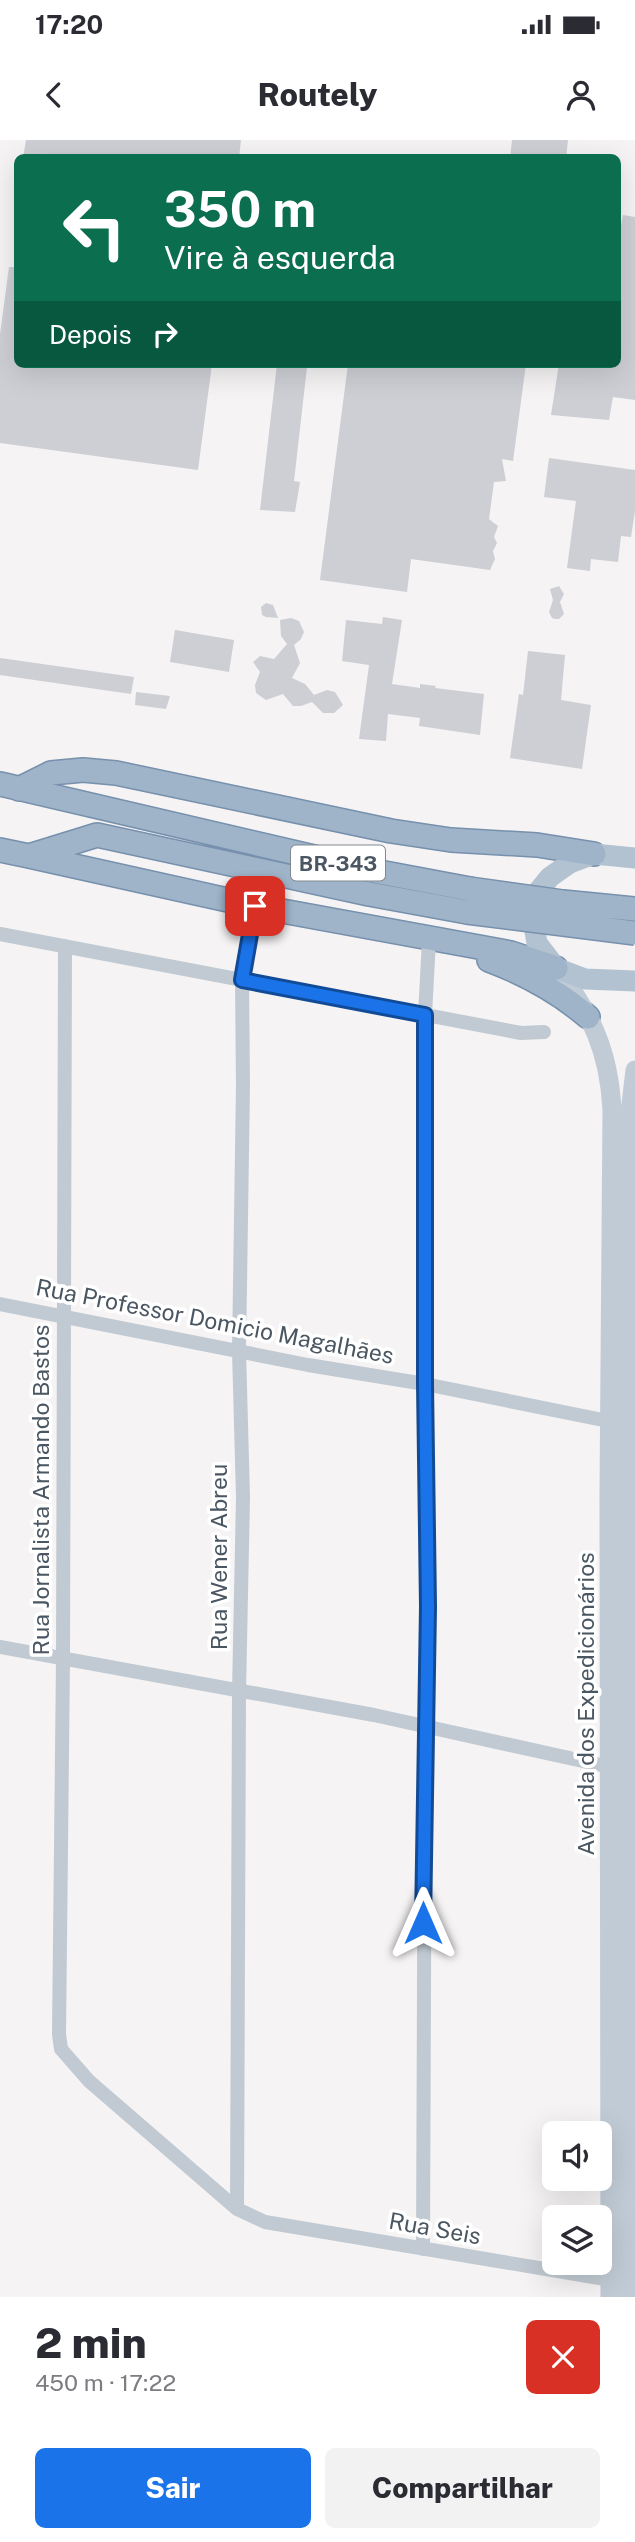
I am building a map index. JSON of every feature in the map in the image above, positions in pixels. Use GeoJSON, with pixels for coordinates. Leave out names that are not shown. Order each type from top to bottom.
{"type":"FeatureCollection","features":[{"type":"Feature","properties":{"kind":"highway"},"geometry":{"type":"LineString","coordinates":[[9,786],[51,773],[83,770],[116,773],[391,831],[451,840],[537,845],[594,854]]}},
{"type":"Feature","properties":{"kind":"highway","name":"BR-343"},"geometry":{"type":"LineString","coordinates":[[9,786],[374,871],[563,902],[635,909]]}},
{"type":"Feature","properties":{"kind":"highway","name":"BR-343"},"geometry":{"type":"LineString","coordinates":[[29,856],[97,835],[369,894],[467,912],[635,933]]}},
{"type":"Feature","properties":{"kind":"highway"},"geometry":{"type":"LineString","coordinates":[[0,850],[255,906],[511,953],[556,968]]}},
{"type":"Feature","properties":{"kind":"highway"},"geometry":{"type":"LineString","coordinates":[[433,940],[538,981],[565,997],[588,1017]]}},
{"type":"Feature","properties":{"kind":"main road"},"geometry":{"type":"LineString","coordinates":[[621,1111],[602,1046],[576,994],[537,943],[532,914],[536,894],[550,877],[570,863],[594,854],[635,858]]}},
{"type":"Feature","properties":{"kind":"main road"},"geometry":{"type":"LineString","coordinates":[[556,968],[585,979],[635,981]]}},
{"type":"Feature","properties":{"kind":"main road"},"geometry":{"type":"LineString","coordinates":[[621,1111],[635,1070]]}},
{"type":"Feature","properties":{"kind":"main road","name":"Avenida dos Expedicionários"},"geometry":{"type":"LineString","coordinates":[[619,2289],[624,1497],[618,1423],[621,1111]]}},
{"type":"Feature","properties":{"kind":"main road","name":"Avenida dos Expedicionários"},"geometry":{"type":"LineString","coordinates":[[619,2289],[610,1767],[624,1497]]}},
{"type":"Feature","properties":{"kind":"street","name":"Rua Wener Abreu"},"geometry":{"type":"LineString","coordinates":[[237,2209],[239,1692],[243,1497],[239,1350],[242,980],[255,906]]}},
{"type":"Feature","properties":{"kind":"street"},"geometry":{"type":"LineString","coordinates":[[0,934],[521,1033],[544,1032]]}},
{"type":"Feature","properties":{"kind":"street"},"geometry":{"type":"LineString","coordinates":[[423,2249],[428,1607],[425,1015],[433,940]]}},
{"type":"Feature","properties":{"kind":"street","name":"Rua Jornalista Armando Bastos"},"geometry":{"type":"LineString","coordinates":[[59,2034],[65,946]]}},
{"type":"Feature","properties":{"kind":"street","name":"Rua Professor Domicio Magalhães"},"geometry":{"type":"LineString","coordinates":[[0,1304],[618,1423]]}},
{"type":"Feature","properties":{"kind":"street"},"geometry":{"type":"LineString","coordinates":[[0,1647],[374,1715],[610,1767]]}},
{"type":"Feature","properties":{"kind":"street","name":"Rua Seis"},"geometry":{"type":"LineString","coordinates":[[59,2034],[61,2049],[89,2081],[237,2209],[265,2222],[423,2249],[619,2289]]}},
{"type":"Feature","properties":{"kind":"building"},"geometry":{"type":"Polygon","coordinates":[[[26,140],[241,140],[239,154],[24,154],[26,140]]]}},
{"type":"Feature","properties":{"kind":"building"},"geometry":{"type":"Polygon","coordinates":[[[512,140],[568,140],[566,154],[510,154],[512,140]]]}},
{"type":"Feature","properties":{"kind":"building"},"geometry":{"type":"Polygon","coordinates":[[[623,215],[635,217],[635,400],[613,397],[609,420],[551,415],[558,368],[621,368],[623,215]]]}},
{"type":"Feature","properties":{"kind":"building"},"geometry":{"type":"Polygon","coordinates":[[[9,267],[14,267],[14,368],[211,368],[198,470],[0,443],[0,334],[9,267]]]}},
{"type":"Feature","properties":{"kind":"building"},"geometry":{"type":"Polygon","coordinates":[[[277,368],[307,368],[294,481],[300,482],[295,512],[260,510],[277,368]]]}},
{"type":"Feature","properties":{"kind":"building"},"geometry":{"type":"Polygon","coordinates":[[[347,368],[525,368],[513,461],[502,459],[506,481],[494,482],[489,519],[498,526],[494,537],[497,543],[493,551],[495,559],[490,570],[411,559],[407,592],[320,580],[347,368]]]}},
{"type":"Feature","properties":{"kind":"building"},"geometry":{"type":"Polygon","coordinates":[[[549,458],[635,470],[635,511],[631,537],[621,536],[618,562],[591,559],[590,571],[567,568],[576,501],[544,497],[549,458]]]}},
{"type":"Feature","properties":{"kind":"building"},"geometry":{"type":"Polygon","coordinates":[[[559,586],[564,594],[560,602],[564,614],[555,619],[549,612],[553,600],[550,589],[559,586]]]}},
{"type":"Feature","properties":{"kind":"building"},"geometry":{"type":"Polygon","coordinates":[[[266,603],[273,605],[278,618],[262,615],[261,607],[266,603]]]}},
{"type":"Feature","properties":{"kind":"building"},"geometry":{"type":"Polygon","coordinates":[[[383,617],[402,620],[392,684],[420,688],[420,684],[484,694],[480,735],[419,726],[420,718],[388,714],[386,741],[359,739],[369,665],[342,661],[346,620],[382,624],[383,617]]]}},
{"type":"Feature","properties":{"kind":"building"},"geometry":{"type":"Polygon","coordinates":[[[291,618],[299,621],[304,632],[294,645],[300,663],[292,678],[305,684],[314,695],[327,690],[335,692],[343,705],[334,713],[323,713],[312,702],[293,706],[283,694],[266,700],[256,693],[255,685],[260,672],[253,662],[260,656],[274,659],[287,644],[281,636],[280,620],[291,618]]]}},
{"type":"Feature","properties":{"kind":"building"},"geometry":{"type":"Polygon","coordinates":[[[175,630],[234,640],[229,672],[170,662],[175,630]]]}},
{"type":"Feature","properties":{"kind":"building"},"geometry":{"type":"Polygon","coordinates":[[[528,651],[565,655],[561,700],[591,705],[582,769],[510,758],[519,694],[523,695],[528,651]]]}},
{"type":"Feature","properties":{"kind":"building"},"geometry":{"type":"Polygon","coordinates":[[[0,658],[134,677],[131,694],[0,675],[0,658]]]}},
{"type":"Feature","properties":{"kind":"building"},"geometry":{"type":"Polygon","coordinates":[[[136,692],[170,696],[166,709],[135,705],[136,692]]]}},
{"type":"Feature","properties":{"kind":"route"},"geometry":{"type":"LineString","coordinates":[[255,906],[242,980],[425,1015],[428,1607],[423,1923]]}}]}
